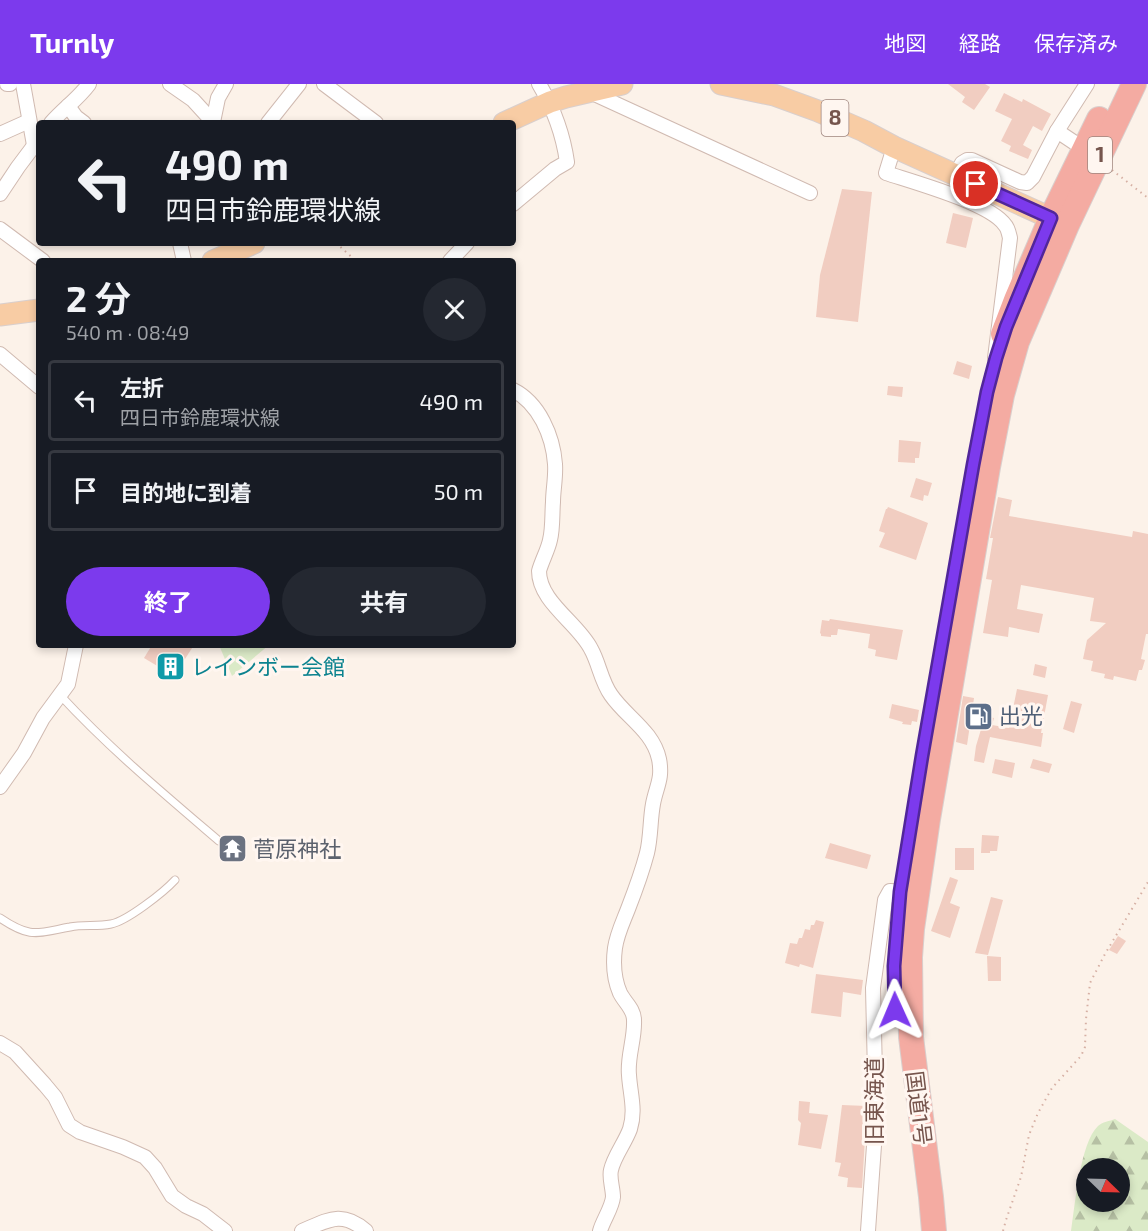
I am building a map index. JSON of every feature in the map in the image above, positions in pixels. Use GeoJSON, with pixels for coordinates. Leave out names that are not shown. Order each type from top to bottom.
{"type":"FeatureCollection","features":[{"type":"Feature","properties":{"kind":"highway","name":"国道1号"},"geometry":{"type":"LineString","coordinates":[[918,1231],[895,1024],[894,966],[994,393],[996,358],[1012,309],[1059,222],[1091,154],[1117,84]]}},
{"type":"Feature","properties":{"kind":"highway","name":"国道1号"},"geometry":{"type":"LineString","coordinates":[[1091,154],[1134,84]]}},
{"type":"Feature","properties":{"kind":"highway","name":"国道1号"},"geometry":{"type":"LineString","coordinates":[[994,393],[1017,342],[1059,222]]}},
{"type":"Feature","properties":{"kind":"highway","name":"国道1号"},"geometry":{"type":"LineString","coordinates":[[908,893],[910,1037],[934,1231]]}},
{"type":"Feature","properties":{"kind":"main road"},"geometry":{"type":"LineString","coordinates":[[508,120],[545,93],[589,91],[622,84]]}},
{"type":"Feature","properties":{"kind":"main road","name":"8"},"geometry":{"type":"LineString","coordinates":[[721,84],[777,89],[894,147],[1059,222]]}},
{"type":"Feature","properties":{"kind":"main road"},"geometry":{"type":"LineString","coordinates":[[220,258],[247,246]]}},
{"type":"Feature","properties":{"kind":"main road"},"geometry":{"type":"LineString","coordinates":[[0,315],[36,310]]}},
{"type":"Feature","properties":{"kind":"street"},"geometry":{"type":"LineString","coordinates":[[0,194],[36,142],[29,121],[23,84]]}},
{"type":"Feature","properties":{"kind":"street"},"geometry":{"type":"LineString","coordinates":[[53,120],[80,96],[89,84]]}},
{"type":"Feature","properties":{"kind":"street"},"geometry":{"type":"LineString","coordinates":[[170,84],[193,100],[211,120]]}},
{"type":"Feature","properties":{"kind":"street"},"geometry":{"type":"LineString","coordinates":[[213,120],[218,98],[226,84]]}},
{"type":"Feature","properties":{"kind":"street"},"geometry":{"type":"LineString","coordinates":[[270,120],[299,84]]}},
{"type":"Feature","properties":{"kind":"street"},"geometry":{"type":"LineString","coordinates":[[324,84],[372,120]]}},
{"type":"Feature","properties":{"kind":"street"},"geometry":{"type":"LineString","coordinates":[[956,175],[962,163],[972,160],[1027,183],[1033,177],[1057,131],[1087,84]]}},
{"type":"Feature","properties":{"kind":"street"},"geometry":{"type":"LineString","coordinates":[[589,91],[810,193]]}},
{"type":"Feature","properties":{"kind":"street"},"geometry":{"type":"LineString","coordinates":[[516,202],[555,169],[567,162],[564,141],[545,93]]}},
{"type":"Feature","properties":{"kind":"street"},"geometry":{"type":"LineString","coordinates":[[193,100],[218,98]]}},
{"type":"Feature","properties":{"kind":"street"},"geometry":{"type":"LineString","coordinates":[[68,106],[80,120]]}},
{"type":"Feature","properties":{"kind":"street"},"geometry":{"type":"LineString","coordinates":[[0,134],[29,121]]}},
{"type":"Feature","properties":{"kind":"street"},"geometry":{"type":"LineString","coordinates":[[1057,131],[1091,154]]}},
{"type":"Feature","properties":{"kind":"street"},"geometry":{"type":"LineString","coordinates":[[894,147],[886,173],[945,192],[995,215],[1006,225],[1010,245],[996,358]]}},
{"type":"Feature","properties":{"kind":"street"},"geometry":{"type":"LineString","coordinates":[[0,230],[39,258]]}},
{"type":"Feature","properties":{"kind":"street"},"geometry":{"type":"LineString","coordinates":[[453,258],[464,246]]}},
{"type":"Feature","properties":{"kind":"street"},"geometry":{"type":"LineString","coordinates":[[0,354],[36,384]]}},
{"type":"Feature","properties":{"kind":"street"},"geometry":{"type":"LineString","coordinates":[[516,392],[538,413],[547,429],[554,450],[551,536],[539,576],[558,611],[583,636],[591,648],[606,687],[647,733],[659,760],[660,775],[653,801],[647,853],[620,928],[615,949],[616,980],[620,992],[630,1006],[634,1019],[628,1074],[633,1107],[630,1128],[610,1171],[613,1199],[600,1231]]}},
{"type":"Feature","properties":{"kind":"street"},"geometry":{"type":"LineString","coordinates":[[0,787],[68,684],[75,648]]}},
{"type":"Feature","properties":{"kind":"street","name":"旧東海道"},"geometry":{"type":"LineString","coordinates":[[868,1231],[876,1117],[873,988],[885,900],[890,891],[908,893]]}},
{"type":"Feature","properties":{"kind":"street"},"geometry":{"type":"LineString","coordinates":[[0,1043],[15,1052],[45,1085],[55,1097],[69,1125],[80,1132],[145,1157],[155,1168],[172,1196],[203,1214],[225,1231]]}},
{"type":"Feature","properties":{"kind":"street"},"geometry":{"type":"LineString","coordinates":[[302,1231],[339,1218],[357,1223],[366,1231]]}},
{"type":"Feature","properties":{"kind":"lane"},"geometry":{"type":"LineString","coordinates":[[60,695],[91,728],[153,785],[219,841]]}},
{"type":"Feature","properties":{"kind":"lane"},"geometry":{"type":"LineString","coordinates":[[0,918],[29,933],[40,933],[71,926],[114,924],[155,899],[175,880]]}},
{"type":"Feature","properties":{"kind":"path"},"geometry":{"type":"LineString","coordinates":[[1091,154],[1148,198]]}},
{"type":"Feature","properties":{"kind":"path"},"geometry":{"type":"LineString","coordinates":[[339,246],[353,258]]}},
{"type":"Feature","properties":{"kind":"path"},"geometry":{"type":"LineString","coordinates":[[1004,1231],[1021,1177],[1029,1135],[1038,1113],[1052,1088],[1081,1056],[1085,1047],[1090,983],[1148,882]]}},
{"type":"Feature","properties":{"kind":"green space"},"geometry":{"type":"Polygon","coordinates":[[[220,648],[265,648],[232,676],[220,648]]]}},
{"type":"Feature","properties":{"kind":"green space"},"geometry":{"type":"Polygon","coordinates":[[[1115,1119],[1148,1142],[1148,1231],[1071,1231],[1076,1197],[1076,1212],[1130,1212],[1130,1158],[1084,1158],[1092,1134],[1098,1126],[1115,1119]]]}},
{"type":"Feature","properties":{"kind":"building"},"geometry":{"type":"Polygon","coordinates":[[[948,84],[985,84],[990,87],[974,110],[962,102],[965,97],[948,84]]]}},
{"type":"Feature","properties":{"kind":"building"},"geometry":{"type":"Polygon","coordinates":[[[1004,93],[1022,102],[1023,99],[1051,114],[1042,131],[1033,126],[1023,145],[1032,150],[1028,159],[1009,151],[1011,146],[1001,141],[1012,119],[995,111],[1004,93]]]}},
{"type":"Feature","properties":{"kind":"building"},"geometry":{"type":"Polygon","coordinates":[[[842,189],[872,192],[858,322],[816,317],[820,275],[842,189]]]}},
{"type":"Feature","properties":{"kind":"building"},"geometry":{"type":"Polygon","coordinates":[[[953,213],[973,218],[966,248],[946,243],[953,213]]]}},
{"type":"Feature","properties":{"kind":"building"},"geometry":{"type":"Polygon","coordinates":[[[957,361],[972,366],[969,379],[953,374],[957,361]]]}},
{"type":"Feature","properties":{"kind":"building"},"geometry":{"type":"Polygon","coordinates":[[[888,386],[903,387],[902,397],[887,395],[888,386]]]}},
{"type":"Feature","properties":{"kind":"building"},"geometry":{"type":"Polygon","coordinates":[[[899,440],[921,442],[919,458],[915,458],[915,463],[898,462],[899,440]]]}},
{"type":"Feature","properties":{"kind":"building"},"geometry":{"type":"Polygon","coordinates":[[[916,478],[932,483],[928,496],[924,495],[923,501],[910,497],[916,478]]]}},
{"type":"Feature","properties":{"kind":"building"},"geometry":{"type":"Polygon","coordinates":[[[998,497],[1012,500],[1009,516],[1132,537],[1133,531],[1148,534],[1148,634],[1146,634],[1141,659],[1145,660],[1136,681],[1114,676],[1113,680],[1104,678],[1105,674],[1091,671],[1093,661],[1083,659],[1087,640],[1106,623],[1090,621],[1094,598],[1021,585],[1017,609],[1043,614],[1039,633],[1009,627],[1008,637],[983,633],[992,580],[986,579],[993,538],[990,538],[998,497]]]}},
{"type":"Feature","properties":{"kind":"building"},"geometry":{"type":"Polygon","coordinates":[[[888,507],[928,523],[916,560],[879,547],[885,533],[879,531],[888,507]]]}},
{"type":"Feature","properties":{"kind":"building"},"geometry":{"type":"Polygon","coordinates":[[[830,619],[903,630],[897,660],[875,656],[876,650],[868,648],[870,634],[838,629],[837,635],[821,636],[822,620],[829,621],[830,619]]]}},
{"type":"Feature","properties":{"kind":"building","name":"レインボー会館"},"geometry":{"type":"Polygon","coordinates":[[[150,648],[192,648],[174,676],[144,658],[150,648]]]}},
{"type":"Feature","properties":{"kind":"building"},"geometry":{"type":"Polygon","coordinates":[[[1035,664],[1047,667],[1045,678],[1033,675],[1035,664]]]}},
{"type":"Feature","properties":{"kind":"building"},"geometry":{"type":"Polygon","coordinates":[[[1017,689],[1048,695],[1041,733],[1043,733],[1041,747],[990,737],[984,763],[974,761],[985,716],[994,718],[992,725],[1009,728],[1017,689]]]}},
{"type":"Feature","properties":{"kind":"building"},"geometry":{"type":"Polygon","coordinates":[[[963,696],[974,698],[967,745],[956,742],[963,696]]]}},
{"type":"Feature","properties":{"kind":"building"},"geometry":{"type":"Polygon","coordinates":[[[1071,701],[1082,704],[1074,733],[1063,729],[1071,701]]]}},
{"type":"Feature","properties":{"kind":"building"},"geometry":{"type":"Polygon","coordinates":[[[892,704],[919,710],[917,722],[912,721],[911,725],[902,724],[903,722],[889,718],[892,704]]]}},
{"type":"Feature","properties":{"kind":"building"},"geometry":{"type":"Polygon","coordinates":[[[995,759],[1015,763],[1012,778],[992,773],[995,759]]]}},
{"type":"Feature","properties":{"kind":"building"},"geometry":{"type":"Polygon","coordinates":[[[1033,759],[1052,764],[1049,773],[1030,768],[1033,759]]]}},
{"type":"Feature","properties":{"kind":"building"},"geometry":{"type":"Polygon","coordinates":[[[982,835],[999,836],[997,851],[981,853],[982,835]]]}},
{"type":"Feature","properties":{"kind":"building"},"geometry":{"type":"Polygon","coordinates":[[[830,843],[871,855],[867,869],[825,858],[830,843]]]}},
{"type":"Feature","properties":{"kind":"building"},"geometry":{"type":"Polygon","coordinates":[[[955,848],[974,848],[974,870],[955,870],[955,848]]]}},
{"type":"Feature","properties":{"kind":"building"},"geometry":{"type":"Polygon","coordinates":[[[950,877],[958,880],[950,903],[960,907],[950,938],[931,931],[950,877]]]}},
{"type":"Feature","properties":{"kind":"building"},"geometry":{"type":"Polygon","coordinates":[[[991,897],[1003,900],[988,955],[975,953],[991,897]]]}},
{"type":"Feature","properties":{"kind":"building"},"geometry":{"type":"Polygon","coordinates":[[[816,920],[824,922],[813,968],[785,963],[790,943],[797,944],[805,929],[810,930],[816,920]]]}},
{"type":"Feature","properties":{"kind":"building"},"geometry":{"type":"Polygon","coordinates":[[[1118,936],[1126,941],[1117,954],[1109,950],[1118,936]]]}},
{"type":"Feature","properties":{"kind":"building"},"geometry":{"type":"Polygon","coordinates":[[[987,956],[1001,957],[1001,981],[988,981],[987,956]]]}},
{"type":"Feature","properties":{"kind":"building"},"geometry":{"type":"Polygon","coordinates":[[[816,974],[863,980],[861,995],[843,992],[841,1017],[811,1013],[816,974]]]}},
{"type":"Feature","properties":{"kind":"building"},"geometry":{"type":"Polygon","coordinates":[[[799,1101],[810,1102],[809,1113],[828,1115],[821,1149],[798,1145],[801,1123],[798,1120],[799,1101]]]}},
{"type":"Feature","properties":{"kind":"building"},"geometry":{"type":"Polygon","coordinates":[[[842,1105],[867,1106],[862,1188],[847,1187],[848,1178],[838,1176],[841,1163],[835,1162],[842,1105]]]}},
{"type":"Feature","properties":{"kind":"place","name":"レインボー会館"},"geometry":{"type":"Point","coordinates":[170,667]}},
{"type":"Feature","properties":{"kind":"place","name":"出光"},"geometry":{"type":"Point","coordinates":[978,716]}},
{"type":"Feature","properties":{"kind":"place","name":"菅原神社"},"geometry":{"type":"Point","coordinates":[232,849]}},
{"type":"Feature","properties":{"kind":"route"},"geometry":{"type":"LineString","coordinates":[[895,1010],[894,966],[900,892],[987,392],[1006,327],[1051,218],[976,184]]}}]}
